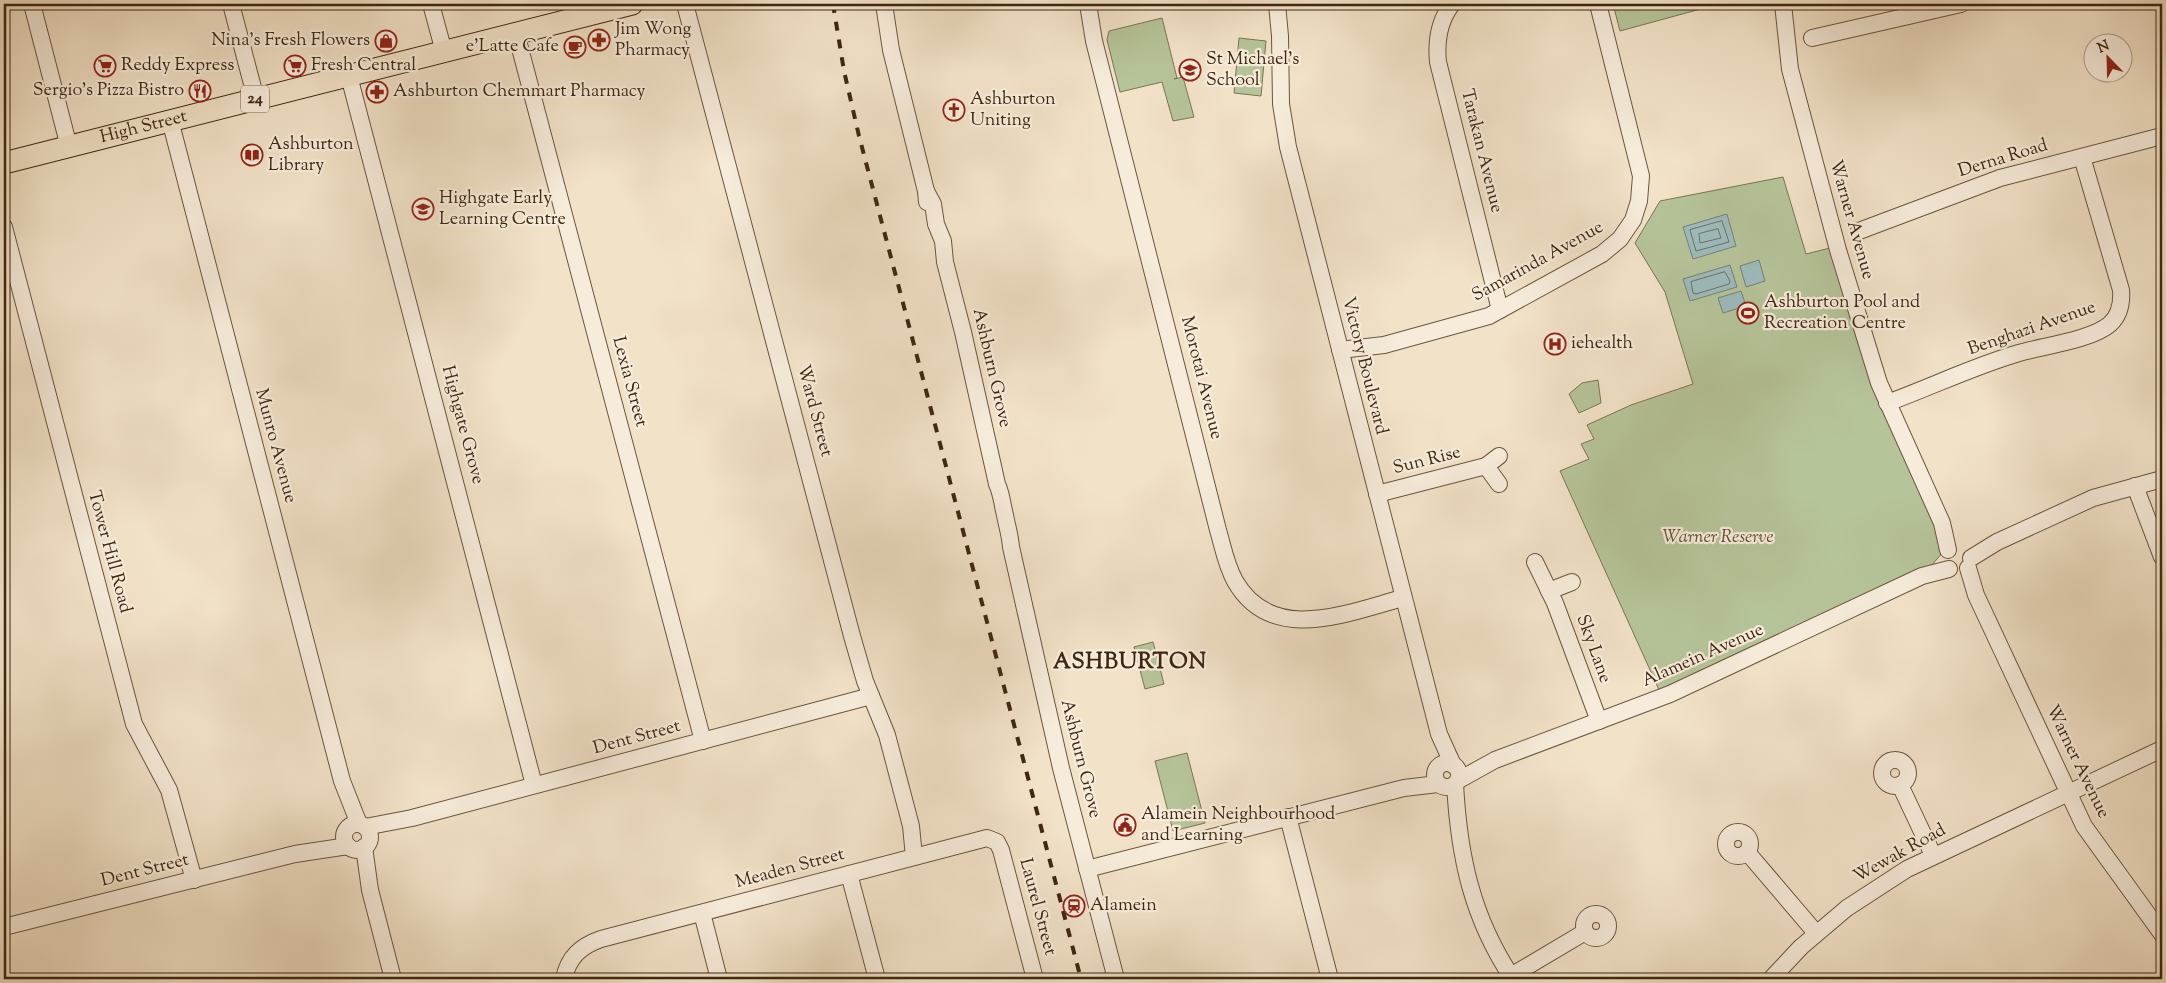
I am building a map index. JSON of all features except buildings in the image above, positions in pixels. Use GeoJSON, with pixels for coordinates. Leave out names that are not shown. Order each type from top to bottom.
{"type":"FeatureCollection","features":[{"type":"Feature","properties":{"kind":"main road","name":"High Street"},"geometry":{"type":"LineString","coordinates":[[4,163],[632,4]]}},
{"type":"Feature","properties":{"kind":"street"},"geometry":{"type":"LineString","coordinates":[[32,4],[69,147]]}},
{"type":"Feature","properties":{"kind":"street"},"geometry":{"type":"LineString","coordinates":[[231,4],[256,99]]}},
{"type":"Feature","properties":{"kind":"street"},"geometry":{"type":"LineString","coordinates":[[431,4],[444,52]]}},
{"type":"Feature","properties":{"kind":"street","name":"Ward Street"},"geometry":{"type":"LineString","coordinates":[[685,4],[852,636],[871,696],[885,730],[919,855]]}},
{"type":"Feature","properties":{"kind":"street","name":"Ashburn Grove"},"geometry":{"type":"LineString","coordinates":[[884,4],[891,50],[926,191],[929,225],[945,262],[969,357],[997,484],[997,514],[1011,547],[1058,758],[1116,979]]}},
{"type":"Feature","properties":{"kind":"street","name":"Morotai Avenue"},"geometry":{"type":"LineString","coordinates":[[1088,4],[1094,41],[1111,110],[1216,520],[1228,564],[1235,580],[1260,607],[1278,616],[1297,620],[1326,618],[1404,598]]}},
{"type":"Feature","properties":{"kind":"street","name":"Victory Boulevard"},"geometry":{"type":"LineString","coordinates":[[1277,4],[1280,36],[1280,90],[1284,131],[1439,734],[1464,865],[1479,915],[1494,947],[1512,978]]}},
{"type":"Feature","properties":{"kind":"street","name":"Tarakan Avenue"},"geometry":{"type":"LineString","coordinates":[[1452,4],[1440,27],[1437,40],[1438,62],[1500,310]]}},
{"type":"Feature","properties":{"kind":"street","name":"Samarinda Avenue"},"geometry":{"type":"LineString","coordinates":[[1341,356],[1482,318],[1602,254],[1620,239],[1636,213],[1641,190],[1641,176],[1598,4]]}},
{"type":"Feature","properties":{"kind":"street","name":"Warner Avenue"},"geometry":{"type":"LineString","coordinates":[[1783,4],[1790,69],[1817,173],[1874,367],[1887,403],[2084,826],[2162,934]]}},
{"type":"Feature","properties":{"kind":"street"},"geometry":{"type":"LineString","coordinates":[[1812,38],[1961,4]]}},
{"type":"Feature","properties":{"kind":"street","name":"Lexia Street"},"geometry":{"type":"LineString","coordinates":[[516,33],[703,741]]}},
{"type":"Feature","properties":{"kind":"street","name":"Highgate Grove"},"geometry":{"type":"LineString","coordinates":[[349,76],[534,786]]}},
{"type":"Feature","properties":{"kind":"street","name":"Munro Avenue"},"geometry":{"type":"LineString","coordinates":[[170,120],[393,979]]}},
{"type":"Feature","properties":{"kind":"street","name":"Derna Road"},"geometry":{"type":"LineString","coordinates":[[1859,231],[1985,183],[2162,136]]}},
{"type":"Feature","properties":{"kind":"street","name":"Benghazi Avenue"},"geometry":{"type":"LineString","coordinates":[[1887,403],[2018,353],[2094,333],[2103,329],[2115,319],[2121,305],[2121,290],[2082,156]]}},
{"type":"Feature","properties":{"kind":"street","name":"Tower Hill Road"},"geometry":{"type":"LineString","coordinates":[[4,227],[134,724],[169,790],[194,880]]}},
{"type":"Feature","properties":{"kind":"street","name":"Sun Rise"},"geometry":{"type":"LineString","coordinates":[[1377,494],[1493,461],[1499,484]]}},
{"type":"Feature","properties":{"kind":"street","name":"Alamein Avenue"},"geometry":{"type":"LineString","coordinates":[[1087,869],[1404,788],[1495,760],[1670,694],[2093,498],[2162,479]]}},
{"type":"Feature","properties":{"kind":"street"},"geometry":{"type":"LineString","coordinates":[[2135,486],[2162,557]]}},
{"type":"Feature","properties":{"kind":"street","name":"Sky Lane"},"geometry":{"type":"LineString","coordinates":[[1535,562],[1549,591],[1599,721]]}},
{"type":"Feature","properties":{"kind":"street"},"geometry":{"type":"LineString","coordinates":[[1549,591],[1572,582]]}},
{"type":"Feature","properties":{"kind":"street","name":"Dent Street"},"geometry":{"type":"LineString","coordinates":[[4,927],[295,854],[357,837],[412,818],[871,696]]}},
{"type":"Feature","properties":{"kind":"street","name":"Wewak Road"},"geometry":{"type":"LineString","coordinates":[[1772,979],[1816,933],[1867,894],[1907,868],[2162,749]]}},
{"type":"Feature","properties":{"kind":"street"},"geometry":{"type":"LineString","coordinates":[[1900,785],[1933,855]]}},
{"type":"Feature","properties":{"kind":"street"},"geometry":{"type":"LineString","coordinates":[[1288,817],[1330,979]]}},
{"type":"Feature","properties":{"kind":"street","name":"Meaden Street"},"geometry":{"type":"LineString","coordinates":[[564,979],[570,961],[576,952],[590,943],[982,838],[992,839],[1000,846]]}},
{"type":"Feature","properties":{"kind":"street","name":"Laurel Street"},"geometry":{"type":"LineString","coordinates":[[1000,846],[1035,979]]}},
{"type":"Feature","properties":{"kind":"street"},"geometry":{"type":"LineString","coordinates":[[1747,852],[1816,933]]}},
{"type":"Feature","properties":{"kind":"street"},"geometry":{"type":"LineString","coordinates":[[849,874],[876,979]]}},
{"type":"Feature","properties":{"kind":"street"},"geometry":{"type":"LineString","coordinates":[[702,913],[719,979]]}},
{"type":"Feature","properties":{"kind":"street"},"geometry":{"type":"LineString","coordinates":[[1512,978],[1585,932]]}},
{"type":"Feature","properties":{"kind":"green space"},"geometry":{"type":"Polygon","coordinates":[[[1613,4],[1719,4],[1620,31],[1613,4]]]}},
{"type":"Feature","properties":{"kind":"green space"},"geometry":{"type":"Polygon","coordinates":[[[1162,18],[1177,78],[1174,79],[1183,77],[1194,117],[1173,121],[1162,82],[1120,92],[1107,40],[1109,31],[1162,18]]]}},
{"type":"Feature","properties":{"kind":"green space"},"geometry":{"type":"Polygon","coordinates":[[[1239,38],[1266,41],[1261,96],[1234,93],[1239,38]]]}},
{"type":"Feature","properties":{"kind":"green space","name":"Warner Reserve"},"geometry":{"type":"Polygon","coordinates":[[[1783,177],[1806,254],[1830,248],[1942,540],[1943,552],[1931,566],[1660,692],[1560,471],[1589,459],[1581,444],[1594,439],[1587,425],[1631,405],[1693,384],[1665,292],[1635,243],[1660,201],[1783,177]]]}},
{"type":"Feature","properties":{"kind":"green space"},"geometry":{"type":"Polygon","coordinates":[[[1598,380],[1601,403],[1579,413],[1569,394],[1582,383],[1598,380]]]}},
{"type":"Feature","properties":{"kind":"green space"},"geometry":{"type":"Polygon","coordinates":[[[1153,642],[1164,684],[1145,689],[1134,647],[1153,642]]]}},
{"type":"Feature","properties":{"kind":"green space"},"geometry":{"type":"Polygon","coordinates":[[[1187,753],[1205,823],[1173,831],[1155,761],[1187,753]]]}},
{"type":"Feature","properties":{"kind":"water"},"geometry":{"type":"Polygon","coordinates":[[[1727,214],[1736,246],[1693,259],[1683,227],[1727,214]]]}},
{"type":"Feature","properties":{"kind":"water"},"geometry":{"type":"Polygon","coordinates":[[[1759,260],[1765,281],[1746,287],[1740,266],[1759,260]]]}},
{"type":"Feature","properties":{"kind":"water"},"geometry":{"type":"Polygon","coordinates":[[[1730,265],[1737,287],[1690,301],[1683,279],[1730,265]]]}},
{"type":"Feature","properties":{"kind":"water"},"geometry":{"type":"Polygon","coordinates":[[[1741,291],[1746,306],[1723,313],[1718,298],[1741,291]]]}},
{"type":"Feature","properties":{"kind":"railway"},"geometry":{"type":"LineString","coordinates":[[833,4],[844,71],[859,136],[1081,979]]}},
{"type":"Feature","properties":{"kind":"place","name":"Jim Wong Pharmacy"},"geometry":{"type":"Point","coordinates":[599,40]}},
{"type":"Feature","properties":{"kind":"place","name":"Nina's Fresh Flowers"},"geometry":{"type":"Point","coordinates":[386,41]}},
{"type":"Feature","properties":{"kind":"place","name":"e'Latte Cafe"},"geometry":{"type":"Point","coordinates":[575,47]}},
{"type":"Feature","properties":{"kind":"place","name":"Reddy Express"},"geometry":{"type":"Point","coordinates":[105,66]}},
{"type":"Feature","properties":{"kind":"place","name":"Fresh Central"},"geometry":{"type":"Point","coordinates":[295,66]}},
{"type":"Feature","properties":{"kind":"place","name":"St Michael's School"},"geometry":{"type":"Point","coordinates":[1190,70]}},
{"type":"Feature","properties":{"kind":"place","name":"Sergio's Pizza Bistro"},"geometry":{"type":"Point","coordinates":[200,91]}},
{"type":"Feature","properties":{"kind":"place","name":"Ashburton Chemmart Pharmacy"},"geometry":{"type":"Point","coordinates":[377,92]}},
{"type":"Feature","properties":{"kind":"place","name":"Ashburton Uniting"},"geometry":{"type":"Point","coordinates":[954,110]}},
{"type":"Feature","properties":{"kind":"place","name":"Ashburton Library"},"geometry":{"type":"Point","coordinates":[252,155]}},
{"type":"Feature","properties":{"kind":"place","name":"Highgate Early Learning Centre"},"geometry":{"type":"Point","coordinates":[423,209]}},
{"type":"Feature","properties":{"kind":"place","name":"Ashburton Pool and Recreation Centre"},"geometry":{"type":"Point","coordinates":[1748,313]}},
{"type":"Feature","properties":{"kind":"place","name":"iehealth"},"geometry":{"type":"Point","coordinates":[1555,344]}},
{"type":"Feature","properties":{"kind":"place","name":"Alamein Neighbourhood and Learning"},"geometry":{"type":"Point","coordinates":[1125,825]}},
{"type":"Feature","properties":{"kind":"place","name":"Alamein"},"geometry":{"type":"Point","coordinates":[1074,906]}},
{"type":"Feature","properties":{"kind":"district","name":"ASHBURTON"},"geometry":{"type":"Point","coordinates":[1130,663]}}]}
